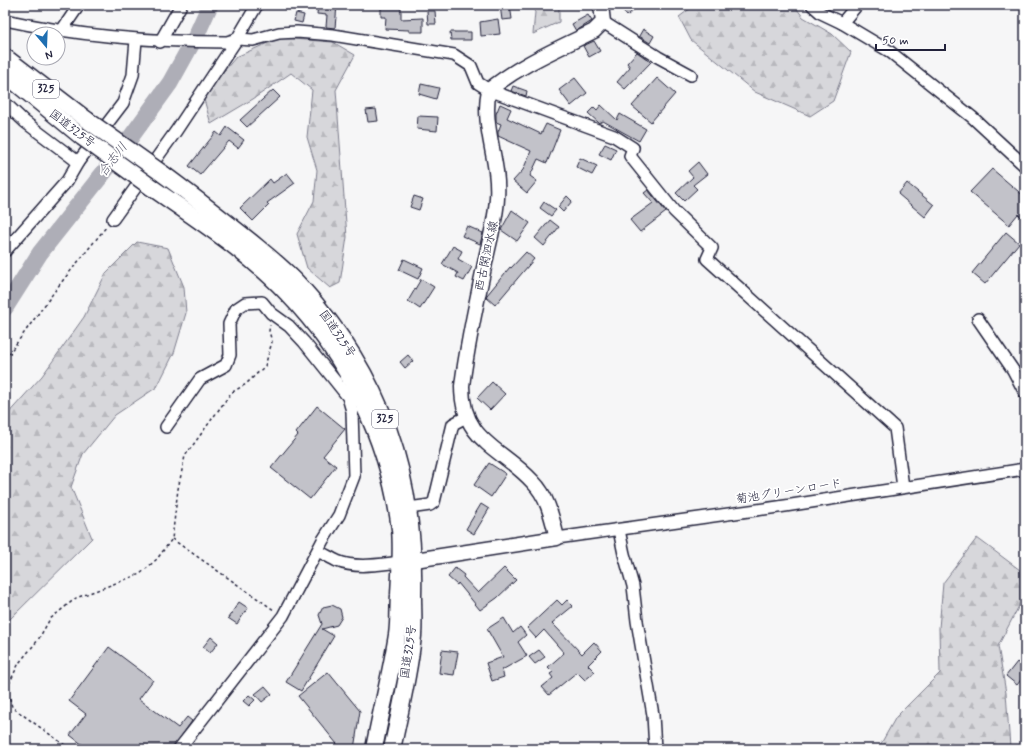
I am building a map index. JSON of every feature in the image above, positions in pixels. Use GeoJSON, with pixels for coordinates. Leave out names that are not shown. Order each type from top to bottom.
{"type":"FeatureCollection","features":[{"type":"Feature","properties":{"kind":"highway","name":"国道325号"},"geometry":{"type":"LineString","coordinates":[[5,56],[87,120],[206,206],[286,271],[302,287],[328,319],[372,388],[397,451],[409,508],[407,561],[397,634],[374,749]]}},
{"type":"Feature","properties":{"kind":"highway","name":"国道325号"},"geometry":{"type":"LineString","coordinates":[[5,74],[82,137],[210,228],[259,266],[287,293],[315,324],[340,360],[367,414],[384,460],[407,561],[413,636],[392,749]]}},
{"type":"Feature","properties":{"kind":"main road"},"geometry":{"type":"LineString","coordinates":[[489,90],[505,77],[521,68],[594,31],[603,22],[601,5]]}},
{"type":"Feature","properties":{"kind":"main road","name":"西古閑泗水線"},"geometry":{"type":"LineString","coordinates":[[489,90],[486,118],[494,157],[498,196],[496,216],[464,367],[462,397],[466,417],[477,434],[486,444],[534,482],[551,512],[557,538]]}},
{"type":"Feature","properties":{"kind":"main road"},"geometry":{"type":"LineString","coordinates":[[407,561],[557,538]]}},
{"type":"Feature","properties":{"kind":"street"},"geometry":{"type":"LineString","coordinates":[[65,26],[79,5]]}},
{"type":"Feature","properties":{"kind":"street"},"geometry":{"type":"LineString","coordinates":[[164,42],[180,5]]}},
{"type":"Feature","properties":{"kind":"street"},"geometry":{"type":"LineString","coordinates":[[113,219],[176,131],[232,41],[257,5]]}},
{"type":"Feature","properties":{"kind":"street"},"geometry":{"type":"LineString","coordinates":[[812,5],[821,13],[842,22],[889,51],[972,117],[1025,166]]}},
{"type":"Feature","properties":{"kind":"street"},"geometry":{"type":"LineString","coordinates":[[842,22],[857,5]]}},
{"type":"Feature","properties":{"kind":"street"},"geometry":{"type":"LineString","coordinates":[[5,20],[39,26]]}},
{"type":"Feature","properties":{"kind":"street"},"geometry":{"type":"LineString","coordinates":[[603,22],[658,57],[691,75]]}},
{"type":"Feature","properties":{"kind":"street"},"geometry":{"type":"LineString","coordinates":[[66,31],[136,40],[164,42],[253,40],[279,33],[297,32],[333,35],[454,55],[471,66],[478,83],[489,90],[614,136],[633,148],[630,156],[674,211],[712,248],[707,259],[895,428],[903,487]]}},
{"type":"Feature","properties":{"kind":"street"},"geometry":{"type":"LineString","coordinates":[[5,251],[67,181],[78,162],[123,103],[133,76],[136,40]]}},
{"type":"Feature","properties":{"kind":"street"},"geometry":{"type":"LineString","coordinates":[[5,103],[26,122],[78,162]]}},
{"type":"Feature","properties":{"kind":"street"},"geometry":{"type":"LineString","coordinates":[[166,427],[200,379],[226,365],[230,355],[229,324],[236,309],[245,303],[262,302],[271,313],[289,326],[304,342],[348,397],[352,411],[354,476],[340,515],[318,551],[283,616],[179,749]]}},
{"type":"Feature","properties":{"kind":"street"},"geometry":{"type":"LineString","coordinates":[[978,319],[1013,370],[1025,393]]}},
{"type":"Feature","properties":{"kind":"street"},"geometry":{"type":"LineString","coordinates":[[409,508],[430,505],[434,502],[453,424],[466,417]]}},
{"type":"Feature","properties":{"kind":"street","name":"菊池グリーンロード"},"geometry":{"type":"LineString","coordinates":[[557,538],[1025,469]]}},
{"type":"Feature","properties":{"kind":"street"},"geometry":{"type":"LineString","coordinates":[[619,530],[633,586],[636,621],[653,715],[655,749]]}},
{"type":"Feature","properties":{"kind":"street"},"geometry":{"type":"LineString","coordinates":[[318,551],[338,561],[348,564],[369,565],[407,561]]}},
{"type":"Feature","properties":{"kind":"path"},"geometry":{"type":"LineString","coordinates":[[5,359],[60,284],[113,219]]}},
{"type":"Feature","properties":{"kind":"path"},"geometry":{"type":"LineString","coordinates":[[70,749],[12,707],[7,688],[19,663],[38,640],[50,619],[76,598],[140,574],[157,559],[172,539],[178,489],[185,456],[231,393],[246,384],[266,366],[272,342],[269,331],[271,313]]}},
{"type":"Feature","properties":{"kind":"path"},"geometry":{"type":"LineString","coordinates":[[172,539],[283,616]]}},
{"type":"Feature","properties":{"kind":"green space"},"geometry":{"type":"Polygon","coordinates":[[[531,5],[559,5],[559,22],[533,34],[535,12],[531,5]]]}},
{"type":"Feature","properties":{"kind":"green space"},"geometry":{"type":"Polygon","coordinates":[[[695,5],[794,5],[803,17],[832,34],[851,52],[833,101],[810,116],[755,92],[691,40],[679,17],[695,5]]]}},
{"type":"Feature","properties":{"kind":"green space"},"geometry":{"type":"Polygon","coordinates":[[[279,38],[333,42],[355,55],[336,90],[347,237],[340,283],[330,288],[307,268],[297,234],[314,201],[317,170],[307,137],[312,90],[291,73],[253,99],[211,124],[203,96],[236,57],[279,38]]]}},
{"type":"Feature","properties":{"kind":"green space"},"geometry":{"type":"Polygon","coordinates":[[[137,242],[168,248],[184,287],[186,313],[174,353],[157,387],[115,415],[83,454],[71,487],[92,538],[5,624],[5,417],[42,376],[84,317],[106,273],[137,242]]]}},
{"type":"Feature","properties":{"kind":"green space"},"geometry":{"type":"Polygon","coordinates":[[[977,538],[1020,570],[1020,604],[998,646],[1006,693],[1010,747],[1008,749],[878,749],[896,717],[940,673],[939,628],[943,583],[977,538]]]}},
{"type":"Feature","properties":{"kind":"building"},"geometry":{"type":"Polygon","coordinates":[[[318,5],[337,5],[335,28],[326,27],[327,15],[317,14],[318,5]]]}},
{"type":"Feature","properties":{"kind":"building"},"geometry":{"type":"Polygon","coordinates":[[[500,5],[510,5],[512,19],[502,20],[500,5]]]}},
{"type":"Feature","properties":{"kind":"building"},"geometry":{"type":"Polygon","coordinates":[[[625,5],[639,5],[627,16],[621,9],[625,5]]]}},
{"type":"Feature","properties":{"kind":"building"},"geometry":{"type":"Polygon","coordinates":[[[381,7],[401,7],[401,19],[423,18],[423,32],[385,29],[386,17],[381,17],[381,7]]]}},
{"type":"Feature","properties":{"kind":"building"},"geometry":{"type":"Polygon","coordinates":[[[427,11],[435,11],[436,24],[428,24],[427,11]]]}},
{"type":"Feature","properties":{"kind":"building"},"geometry":{"type":"Polygon","coordinates":[[[296,13],[304,15],[302,23],[294,21],[296,13]]]}},
{"type":"Feature","properties":{"kind":"building"},"geometry":{"type":"Polygon","coordinates":[[[588,15],[592,21],[576,31],[572,24],[588,15]]]}},
{"type":"Feature","properties":{"kind":"building"},"geometry":{"type":"Polygon","coordinates":[[[498,19],[500,34],[481,36],[480,22],[498,19]]]}},
{"type":"Feature","properties":{"kind":"building"},"geometry":{"type":"Polygon","coordinates":[[[643,29],[654,36],[650,43],[639,36],[643,29]]]}},
{"type":"Feature","properties":{"kind":"building"},"geometry":{"type":"Polygon","coordinates":[[[450,32],[471,32],[471,40],[451,40],[450,32]]]}},
{"type":"Feature","properties":{"kind":"building"},"geometry":{"type":"Polygon","coordinates":[[[594,41],[600,51],[589,57],[583,46],[594,41]]]}},
{"type":"Feature","properties":{"kind":"building"},"geometry":{"type":"Polygon","coordinates":[[[637,52],[651,62],[625,89],[617,82],[630,67],[627,63],[637,52]]]}},
{"type":"Feature","properties":{"kind":"building"},"geometry":{"type":"Polygon","coordinates":[[[575,78],[587,93],[571,106],[559,90],[575,78]]]}},
{"type":"Feature","properties":{"kind":"building"},"geometry":{"type":"Polygon","coordinates":[[[657,78],[675,94],[651,122],[632,106],[657,78]]]}},
{"type":"Feature","properties":{"kind":"building"},"geometry":{"type":"Polygon","coordinates":[[[421,84],[439,88],[436,99],[419,94],[421,84]]]}},
{"type":"Feature","properties":{"kind":"building"},"geometry":{"type":"Polygon","coordinates":[[[513,86],[527,91],[526,96],[511,91],[513,86]]]}},
{"type":"Feature","properties":{"kind":"building"},"geometry":{"type":"Polygon","coordinates":[[[273,90],[280,97],[247,127],[240,120],[273,90]]]}},
{"type":"Feature","properties":{"kind":"building"},"geometry":{"type":"Polygon","coordinates":[[[500,104],[511,109],[507,118],[541,134],[546,124],[560,130],[547,163],[538,159],[530,176],[537,181],[527,193],[513,181],[523,170],[531,151],[498,136],[501,124],[496,122],[496,114],[500,104]]]}},
{"type":"Feature","properties":{"kind":"building"},"geometry":{"type":"Polygon","coordinates":[[[601,105],[617,120],[620,114],[646,129],[639,141],[603,121],[599,123],[588,113],[594,107],[597,110],[601,105]]]}},
{"type":"Feature","properties":{"kind":"building"},"geometry":{"type":"Polygon","coordinates":[[[376,109],[378,121],[368,122],[366,110],[376,109]]]}},
{"type":"Feature","properties":{"kind":"building"},"geometry":{"type":"Polygon","coordinates":[[[418,116],[438,117],[437,131],[417,129],[418,116]]]}},
{"type":"Feature","properties":{"kind":"building"},"geometry":{"type":"Polygon","coordinates":[[[227,127],[244,140],[238,148],[229,141],[200,175],[189,166],[216,132],[221,136],[227,127]]]}},
{"type":"Feature","properties":{"kind":"building"},"geometry":{"type":"Polygon","coordinates":[[[605,144],[616,149],[611,160],[599,154],[605,144]]]}},
{"type":"Feature","properties":{"kind":"building"},"geometry":{"type":"Polygon","coordinates":[[[580,158],[597,166],[592,175],[576,167],[580,158]]]}},
{"type":"Feature","properties":{"kind":"building"},"geometry":{"type":"Polygon","coordinates":[[[698,162],[707,174],[693,185],[697,189],[684,201],[676,193],[693,177],[688,171],[698,162]]]}},
{"type":"Feature","properties":{"kind":"building"},"geometry":{"type":"Polygon","coordinates":[[[992,169],[1025,197],[1025,221],[1018,214],[1009,225],[970,192],[992,169]]]}},
{"type":"Feature","properties":{"kind":"building"},"geometry":{"type":"Polygon","coordinates":[[[287,173],[295,183],[267,203],[269,205],[253,221],[240,208],[270,179],[273,183],[287,173]]]}},
{"type":"Feature","properties":{"kind":"building"},"geometry":{"type":"Polygon","coordinates":[[[907,183],[934,205],[925,217],[898,194],[907,183]]]}},
{"type":"Feature","properties":{"kind":"building"},"geometry":{"type":"Polygon","coordinates":[[[648,190],[666,212],[640,232],[630,220],[653,203],[644,193],[648,190]]]}},
{"type":"Feature","properties":{"kind":"building"},"geometry":{"type":"Polygon","coordinates":[[[414,196],[423,199],[419,210],[410,207],[414,196]]]}},
{"type":"Feature","properties":{"kind":"building"},"geometry":{"type":"Polygon","coordinates":[[[567,196],[572,201],[563,212],[558,207],[567,196]]]}},
{"type":"Feature","properties":{"kind":"building"},"geometry":{"type":"Polygon","coordinates":[[[544,202],[556,210],[551,216],[540,208],[544,202]]]}},
{"type":"Feature","properties":{"kind":"building"},"geometry":{"type":"Polygon","coordinates":[[[512,210],[530,223],[517,241],[501,230],[512,210]]]}},
{"type":"Feature","properties":{"kind":"building"},"geometry":{"type":"Polygon","coordinates":[[[550,220],[559,227],[544,246],[535,238],[550,220]]]}},
{"type":"Feature","properties":{"kind":"building"},"geometry":{"type":"Polygon","coordinates":[[[467,226],[483,233],[480,244],[462,236],[467,226]]]}},
{"type":"Feature","properties":{"kind":"building"},"geometry":{"type":"Polygon","coordinates":[[[1006,232],[1019,243],[985,284],[972,273],[1006,232]]]}},
{"type":"Feature","properties":{"kind":"building"},"geometry":{"type":"Polygon","coordinates":[[[453,246],[462,251],[458,259],[472,267],[464,281],[456,277],[458,273],[442,264],[453,246]]]}},
{"type":"Feature","properties":{"kind":"building"},"geometry":{"type":"Polygon","coordinates":[[[526,252],[534,259],[495,305],[486,297],[487,295],[510,267],[511,268],[526,252]]]}},
{"type":"Feature","properties":{"kind":"building"},"geometry":{"type":"Polygon","coordinates":[[[404,259],[423,268],[418,279],[399,270],[404,259]]]}},
{"type":"Feature","properties":{"kind":"building"},"geometry":{"type":"Polygon","coordinates":[[[421,279],[434,287],[420,309],[408,301],[421,279]]]}},
{"type":"Feature","properties":{"kind":"building"},"geometry":{"type":"Polygon","coordinates":[[[408,355],[413,361],[405,368],[400,362],[408,355]]]}},
{"type":"Feature","properties":{"kind":"building"},"geometry":{"type":"Polygon","coordinates":[[[492,382],[505,394],[490,410],[477,398],[492,382]]]}},
{"type":"Feature","properties":{"kind":"building"},"geometry":{"type":"Polygon","coordinates":[[[317,406],[345,429],[323,456],[336,466],[310,499],[271,468],[298,435],[296,433],[317,406]]]}},
{"type":"Feature","properties":{"kind":"building"},"geometry":{"type":"Polygon","coordinates":[[[489,463],[506,474],[491,497],[474,485],[489,463]]]}},
{"type":"Feature","properties":{"kind":"building"},"geometry":{"type":"Polygon","coordinates":[[[481,504],[489,509],[474,534],[466,529],[481,504]]]}},
{"type":"Feature","properties":{"kind":"building"},"geometry":{"type":"Polygon","coordinates":[[[455,568],[464,575],[463,577],[478,593],[504,568],[516,580],[497,598],[480,610],[458,583],[457,585],[448,577],[455,568]]]}},
{"type":"Feature","properties":{"kind":"building"},"geometry":{"type":"Polygon","coordinates":[[[557,600],[562,605],[567,600],[573,606],[552,623],[582,654],[594,642],[602,651],[588,665],[595,672],[585,680],[577,672],[549,695],[542,687],[553,678],[550,674],[553,672],[548,667],[564,653],[544,630],[536,638],[527,628],[557,600]]]}},
{"type":"Feature","properties":{"kind":"building"},"geometry":{"type":"Polygon","coordinates":[[[239,602],[248,608],[237,624],[228,618],[239,602]]]}},
{"type":"Feature","properties":{"kind":"building"},"geometry":{"type":"Polygon","coordinates":[[[332,605],[340,609],[342,617],[337,625],[322,629],[334,636],[301,691],[286,682],[322,624],[319,615],[323,607],[332,605]]]}},
{"type":"Feature","properties":{"kind":"building"},"geometry":{"type":"Polygon","coordinates":[[[504,618],[513,633],[520,627],[526,635],[518,642],[527,656],[502,670],[504,677],[492,681],[486,663],[503,657],[487,629],[504,618]]]}},
{"type":"Feature","properties":{"kind":"building"},"geometry":{"type":"Polygon","coordinates":[[[211,637],[218,643],[210,653],[203,647],[211,637]]]}},
{"type":"Feature","properties":{"kind":"building"},"geometry":{"type":"Polygon","coordinates":[[[109,647],[153,680],[139,699],[178,728],[187,717],[192,721],[172,749],[88,749],[70,735],[86,714],[69,701],[109,647]]]}},
{"type":"Feature","properties":{"kind":"building"},"geometry":{"type":"Polygon","coordinates":[[[442,650],[458,652],[454,675],[439,673],[442,650]]]}},
{"type":"Feature","properties":{"kind":"building"},"geometry":{"type":"Polygon","coordinates":[[[539,650],[545,657],[535,664],[529,657],[539,650]]]}},
{"type":"Feature","properties":{"kind":"building"},"geometry":{"type":"Polygon","coordinates":[[[1017,662],[1025,668],[1025,675],[1017,685],[1006,676],[1017,662]]]}},
{"type":"Feature","properties":{"kind":"building"},"geometry":{"type":"Polygon","coordinates":[[[328,672],[360,711],[354,749],[341,749],[298,696],[328,672]]]}},
{"type":"Feature","properties":{"kind":"building"},"geometry":{"type":"Polygon","coordinates":[[[265,686],[272,694],[262,702],[255,694],[265,686]]]}},
{"type":"Feature","properties":{"kind":"building"},"geometry":{"type":"Polygon","coordinates":[[[249,695],[255,700],[249,706],[243,701],[249,695]]]}},
{"type":"Feature","properties":{"kind":"waterway","name":"合志川"},"geometry":{"type":"LineString","coordinates":[[5,308],[40,253],[120,152],[170,83],[196,36],[210,5]]}}]}
